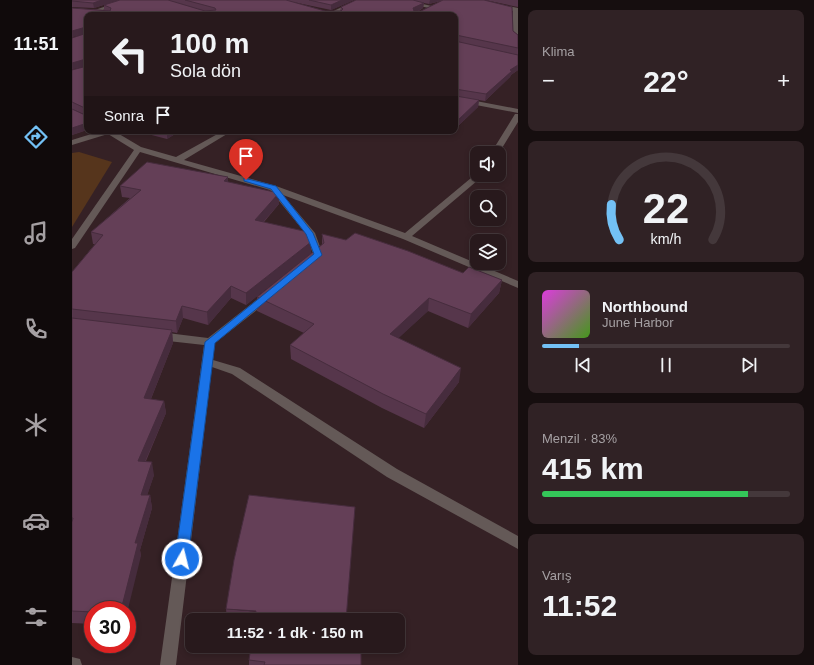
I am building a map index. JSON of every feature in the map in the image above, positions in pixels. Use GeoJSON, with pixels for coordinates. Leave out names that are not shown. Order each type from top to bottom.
{"type":"FeatureCollection","features":[{"type":"Feature","properties":{"kind":"street"},"geometry":{"type":"LineString","coordinates":[[95,11],[129,0]]}},
{"type":"Feature","properties":{"kind":"street"},"geometry":{"type":"LineString","coordinates":[[330,12],[361,0]]}},
{"type":"Feature","properties":{"kind":"street"},"geometry":{"type":"LineString","coordinates":[[397,0],[436,6],[422,12]]}},
{"type":"Feature","properties":{"kind":"street"},"geometry":{"type":"LineString","coordinates":[[474,0],[517,10],[516,37],[518,39]]}},
{"type":"Feature","properties":{"kind":"street"},"geometry":{"type":"LineString","coordinates":[[86,11],[98,12]]}},
{"type":"Feature","properties":{"kind":"street"},"geometry":{"type":"LineString","coordinates":[[458,99],[518,111]]}},
{"type":"Feature","properties":{"kind":"street"},"geometry":{"type":"LineString","coordinates":[[499,146],[518,116]]}},
{"type":"Feature","properties":{"kind":"street"},"geometry":{"type":"LineString","coordinates":[[72,143],[99,134]]}},
{"type":"Feature","properties":{"kind":"street"},"geometry":{"type":"LineString","coordinates":[[113,134],[138,149],[179,159],[273,188],[406,237],[518,285]]}},
{"type":"Feature","properties":{"kind":"street"},"geometry":{"type":"LineString","coordinates":[[179,159],[223,134]]}},
{"type":"Feature","properties":{"kind":"street"},"geometry":{"type":"LineString","coordinates":[[72,246],[138,149]]}},
{"type":"Feature","properties":{"kind":"street"},"geometry":{"type":"LineString","coordinates":[[406,237],[472,182]]}},
{"type":"Feature","properties":{"kind":"street"},"geometry":{"type":"LineString","coordinates":[[273,188],[310,233],[318,255],[300,269]]}},
{"type":"Feature","properties":{"kind":"street"},"geometry":{"type":"LineString","coordinates":[[149,335],[210,342],[276,289]]}},
{"type":"Feature","properties":{"kind":"street"},"geometry":{"type":"LineString","coordinates":[[168,665],[210,342]]}},
{"type":"Feature","properties":{"kind":"street"},"geometry":{"type":"LineString","coordinates":[[208,362],[236,371],[392,473],[518,544]]}},
{"type":"Feature","properties":{"kind":"shaded area"},"geometry":{"type":"Polygon","coordinates":[[[79,152],[112,162],[72,227],[72,153],[79,152]]]}},
{"type":"Feature","properties":{"kind":"building"},"geometry":{"type":"Polygon","coordinates":[[[72,0],[102,0],[93,3],[72,0]]]}},
{"type":"Feature","properties":{"kind":"building"},"geometry":{"type":"Polygon","coordinates":[[[120,0],[168,0],[205,11],[216,10],[215,8],[185,0],[286,0],[325,11],[341,11],[343,9],[341,7],[356,0],[413,0],[424,3],[413,8],[414,11],[421,11],[443,0],[484,0],[512,7],[513,31],[518,35],[518,48],[458,36],[458,12],[84,12],[84,28],[72,31],[72,8],[110,11],[111,8],[104,5],[120,0]]]}},
{"type":"Feature","properties":{"kind":"building"},"geometry":{"type":"Polygon","coordinates":[[[309,0],[342,0],[331,5],[309,0]]]}},
{"type":"Feature","properties":{"kind":"building"},"geometry":{"type":"Polygon","coordinates":[[[84,34],[84,60],[72,63],[72,38],[84,34]]]}},
{"type":"Feature","properties":{"kind":"building"},"geometry":{"type":"Polygon","coordinates":[[[458,42],[518,55],[518,65],[510,70],[512,71],[486,94],[458,89],[458,42]]]}},
{"type":"Feature","properties":{"kind":"building"},"geometry":{"type":"Polygon","coordinates":[[[84,67],[84,108],[72,102],[72,70],[84,67]]]}},
{"type":"Feature","properties":{"kind":"building"},"geometry":{"type":"Polygon","coordinates":[[[458,96],[479,100],[458,120],[458,96]]]}},
{"type":"Feature","properties":{"kind":"building"},"geometry":{"type":"Polygon","coordinates":[[[72,109],[84,115],[84,124],[72,128],[72,109]]]}},
{"type":"Feature","properties":{"kind":"building"},"geometry":{"type":"Polygon","coordinates":[[[147,162],[228,177],[224,181],[279,193],[255,220],[308,232],[311,242],[246,293],[231,286],[207,312],[182,306],[176,321],[72,309],[72,272],[103,235],[91,232],[141,190],[120,186],[147,162]]]}},
{"type":"Feature","properties":{"kind":"building"},"geometry":{"type":"Polygon","coordinates":[[[355,233],[408,251],[463,273],[469,267],[470,270],[477,270],[502,280],[471,314],[429,298],[390,334],[461,368],[426,414],[383,394],[290,345],[314,324],[257,297],[324,243],[322,234],[346,240],[355,233]]]}},
{"type":"Feature","properties":{"kind":"building"},"geometry":{"type":"Polygon","coordinates":[[[72,318],[172,330],[144,398],[164,401],[138,461],[152,462],[141,495],[150,495],[135,543],[138,543],[123,601],[84,601],[84,612],[72,611],[72,318]]]}},
{"type":"Feature","properties":{"kind":"building"},"geometry":{"type":"Polygon","coordinates":[[[249,495],[355,507],[347,613],[256,613],[256,611],[226,609],[234,560],[249,495]]]}},
{"type":"Feature","properties":{"kind":"building"},"geometry":{"type":"Polygon","coordinates":[[[250,653],[361,653],[361,665],[264,665],[265,662],[249,660],[250,653]]]}},
{"type":"Feature","properties":{"kind":"route"},"geometry":{"type":"LineString","coordinates":[[182,559],[210,342],[318,255],[310,233],[273,188],[246,180]]}}]}
